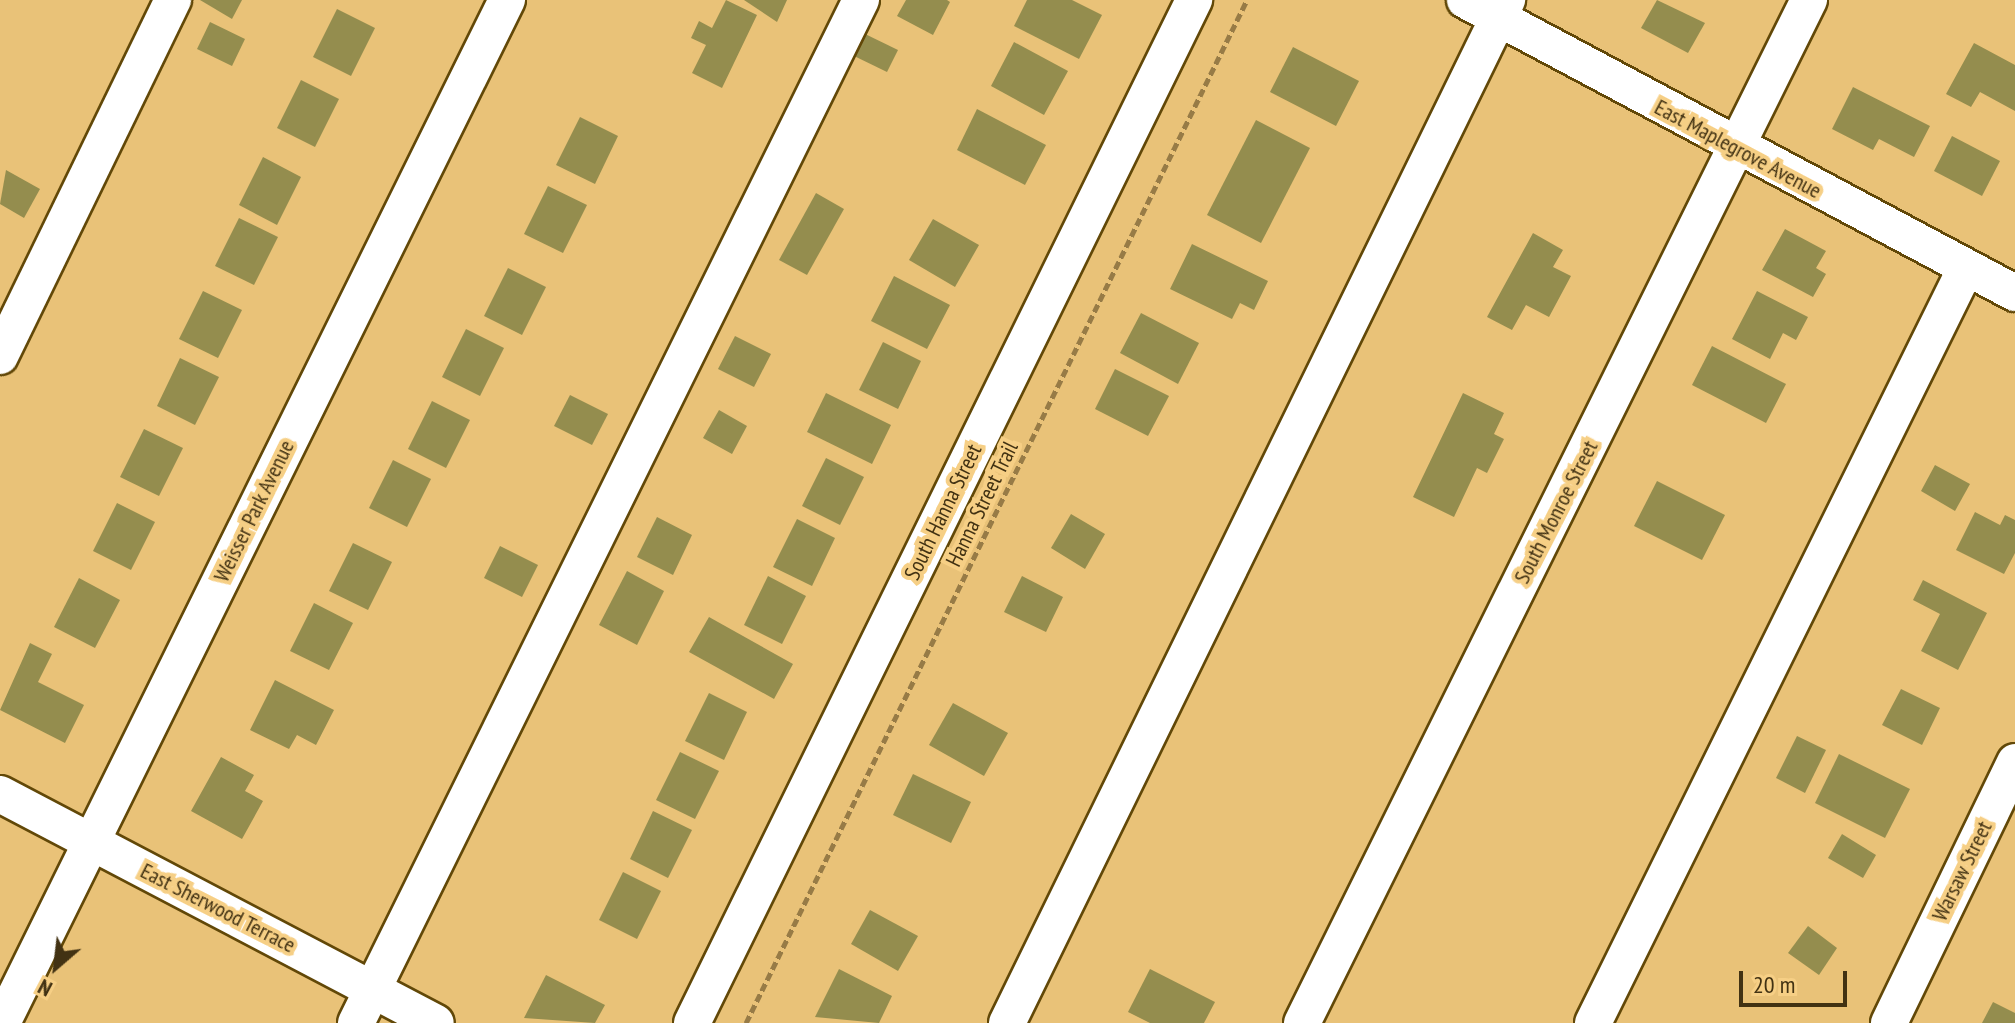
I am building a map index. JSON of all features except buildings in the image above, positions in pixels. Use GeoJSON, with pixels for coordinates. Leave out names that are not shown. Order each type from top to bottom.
{"type":"FeatureCollection","features":[{"type":"Feature","properties":{"kind":"street"},"geometry":{"type":"LineString","coordinates":[[0,356],[173,0]]}},
{"type":"Feature","properties":{"kind":"street","name":"Weisser Park Avenue"},"geometry":{"type":"LineString","coordinates":[[2,1023],[507,0]]}},
{"type":"Feature","properties":{"kind":"street"},"geometry":{"type":"LineString","coordinates":[[356,1023],[861,0]]}},
{"type":"Feature","properties":{"kind":"street","name":"South Hanna Street"},"geometry":{"type":"LineString","coordinates":[[692,1023],[1194,0]]}},
{"type":"Feature","properties":{"kind":"street","name":"East Maplegrove Avenue"},"geometry":{"type":"LineString","coordinates":[[1465,0],[1503,9],[1737,150],[2015,293]]}},
{"type":"Feature","properties":{"kind":"street","name":"South Monroe Street"},"geometry":{"type":"LineString","coordinates":[[1302,1023],[1809,0]]}},
{"type":"Feature","properties":{"kind":"street"},"geometry":{"type":"LineString","coordinates":[[1007,1023],[1503,9]]}},
{"type":"Feature","properties":{"kind":"street"},"geometry":{"type":"LineString","coordinates":[[1593,1023],[1966,268]]}},
{"type":"Feature","properties":{"kind":"street","name":"Warsaw Street"},"geometry":{"type":"LineString","coordinates":[[1889,1023],[2015,762]]}},
{"type":"Feature","properties":{"kind":"street","name":"East Sherwood Terrace"},"geometry":{"type":"LineString","coordinates":[[0,794],[436,1023]]}},
{"type":"Feature","properties":{"kind":"path","name":"Hanna Street Trail"},"geometry":{"type":"LineString","coordinates":[[746,1023],[1247,0]]}}]}
